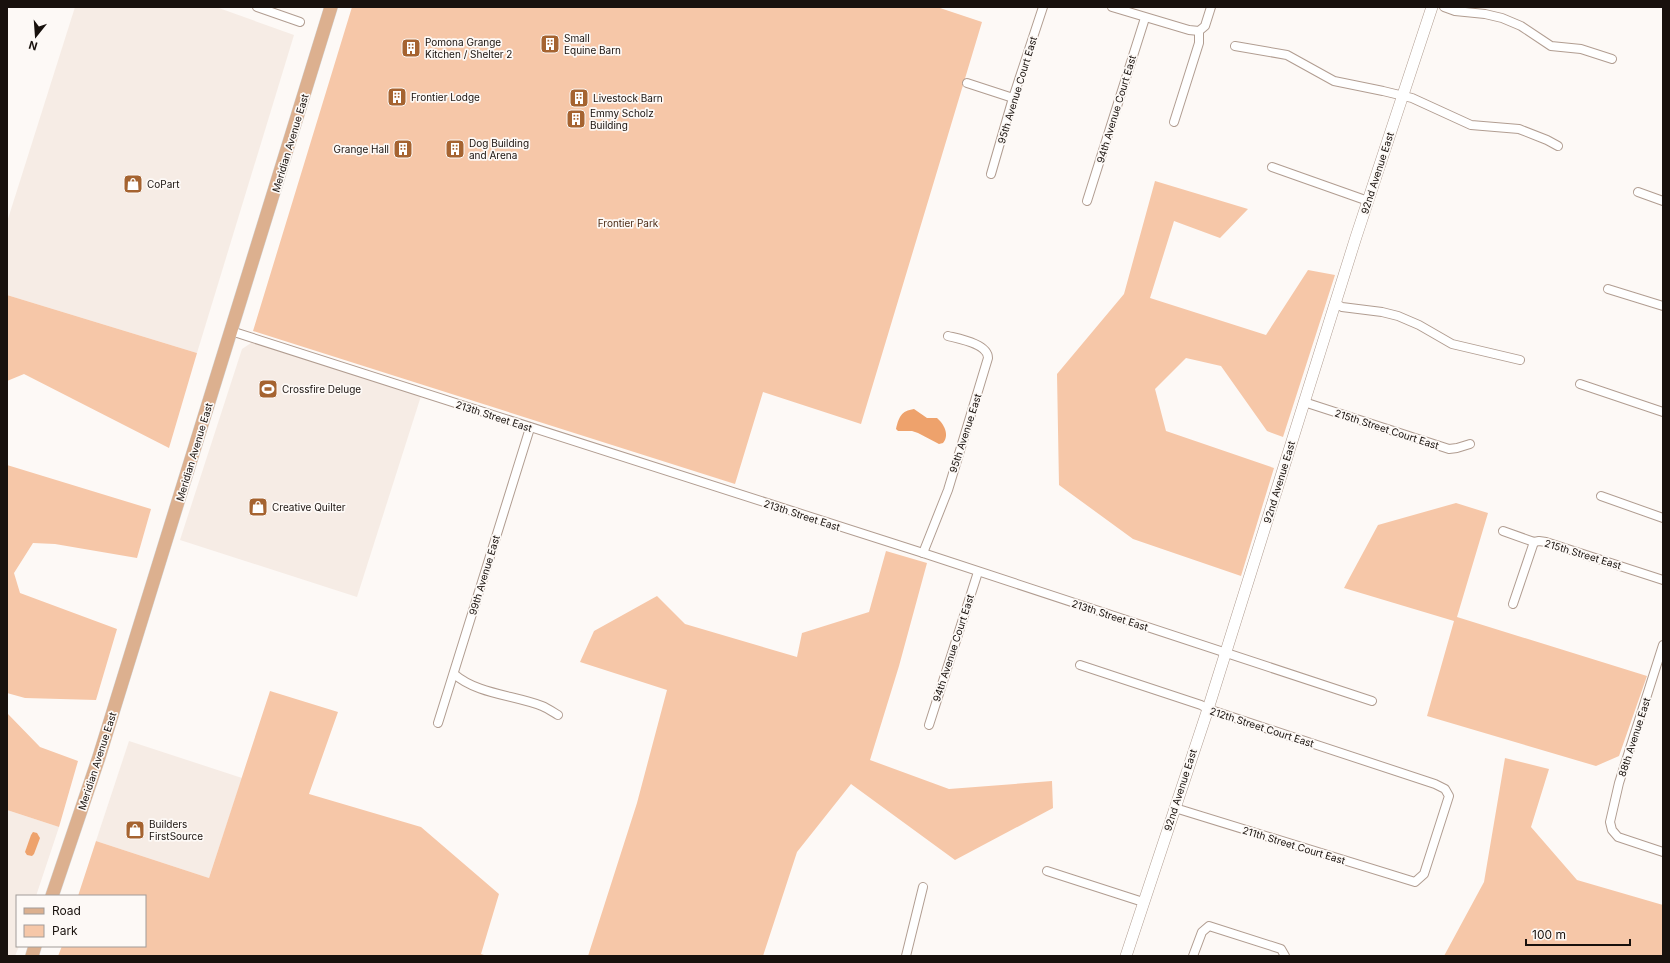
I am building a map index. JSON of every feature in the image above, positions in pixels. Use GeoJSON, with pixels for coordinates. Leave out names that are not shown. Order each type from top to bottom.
{"type":"FeatureCollection","features":[{"type":"Feature","properties":{"kind":"main road","name":"Meridian Avenue East"},"geometry":{"type":"LineString","coordinates":[[52,895],[97,764],[331,7]]}},
{"type":"Feature","properties":{"kind":"street"},"geometry":{"type":"LineString","coordinates":[[257,7],[300,22]]}},
{"type":"Feature","properties":{"kind":"street","name":"95th Avenue Court East"},"geometry":{"type":"LineString","coordinates":[[991,174],[1013,98],[1043,7]]}},
{"type":"Feature","properties":{"kind":"street"},"geometry":{"type":"LineString","coordinates":[[1112,7],[1145,18],[1189,30],[1199,31]]}},
{"type":"Feature","properties":{"kind":"street"},"geometry":{"type":"LineString","coordinates":[[1174,122],[1199,43],[1199,31],[1204,26],[1211,7]]}},
{"type":"Feature","properties":{"kind":"street","name":"92nd Avenue East"},"geometry":{"type":"LineString","coordinates":[[1126,956],[1208,709],[1401,96],[1432,7]]}},
{"type":"Feature","properties":{"kind":"street"},"geometry":{"type":"LineString","coordinates":[[1444,7],[1455,11],[1485,14],[1502,18],[1521,26],[1551,46],[1581,49],[1612,59]]}},
{"type":"Feature","properties":{"kind":"street","name":"94th Avenue Court East"},"geometry":{"type":"LineString","coordinates":[[1087,201],[1145,18]]}},
{"type":"Feature","properties":{"kind":"street"},"geometry":{"type":"LineString","coordinates":[[1235,46],[1287,55],[1334,81],[1412,98],[1471,125],[1519,129],[1558,146]]}},
{"type":"Feature","properties":{"kind":"street"},"geometry":{"type":"LineString","coordinates":[[967,83],[1013,98]]}},
{"type":"Feature","properties":{"kind":"street"},"geometry":{"type":"LineString","coordinates":[[1272,167],[1368,201]]}},
{"type":"Feature","properties":{"kind":"street"},"geometry":{"type":"LineString","coordinates":[[1638,192],[1663,201]]}},
{"type":"Feature","properties":{"kind":"street"},"geometry":{"type":"LineString","coordinates":[[1608,289],[1663,306]]}},
{"type":"Feature","properties":{"kind":"street"},"geometry":{"type":"LineString","coordinates":[[1335,303],[1342,307],[1382,312],[1398,316],[1420,325],[1452,344],[1520,360]]}},
{"type":"Feature","properties":{"kind":"street","name":"213th Street East"},"geometry":{"type":"LineString","coordinates":[[231,331],[923,554],[1372,701]]}},
{"type":"Feature","properties":{"kind":"street","name":"95th Avenue East"},"geometry":{"type":"LineString","coordinates":[[923,554],[948,490],[988,358],[988,354],[982,347],[948,336]]}},
{"type":"Feature","properties":{"kind":"street"},"geometry":{"type":"LineString","coordinates":[[1580,384],[1663,412]]}},
{"type":"Feature","properties":{"kind":"street","name":"215th Street Court East"},"geometry":{"type":"LineString","coordinates":[[1304,402],[1449,449],[1470,444]]}},
{"type":"Feature","properties":{"kind":"street","name":"99th Avenue East"},"geometry":{"type":"LineString","coordinates":[[438,723],[530,428]]}},
{"type":"Feature","properties":{"kind":"street"},"geometry":{"type":"LineString","coordinates":[[1601,496],[1663,518]]}},
{"type":"Feature","properties":{"kind":"street","name":"215th Street East"},"geometry":{"type":"LineString","coordinates":[[1503,531],[1534,542],[1539,540],[1546,542],[1663,580]]}},
{"type":"Feature","properties":{"kind":"street"},"geometry":{"type":"LineString","coordinates":[[1513,604],[1534,542]]}},
{"type":"Feature","properties":{"kind":"street","name":"94th Avenue Court East"},"geometry":{"type":"LineString","coordinates":[[929,725],[978,572]]}},
{"type":"Feature","properties":{"kind":"street","name":"88th Avenue East"},"geometry":{"type":"LineString","coordinates":[[1663,645],[1620,783],[1610,822],[1612,830],[1618,837],[1663,852]]}},
{"type":"Feature","properties":{"kind":"street","name":"212th Street Court East"},"geometry":{"type":"LineString","coordinates":[[1080,665],[1435,784],[1444,789],[1449,796],[1448,800],[1424,874],[1414,882]]}},
{"type":"Feature","properties":{"kind":"street"},"geometry":{"type":"LineString","coordinates":[[454,674],[462,680],[475,686],[543,706],[558,715]]}},
{"type":"Feature","properties":{"kind":"street","name":"211th Street Court East"},"geometry":{"type":"LineString","coordinates":[[1175,808],[1414,882]]}},
{"type":"Feature","properties":{"kind":"street"},"geometry":{"type":"LineString","coordinates":[[1047,871],[1143,902]]}},
{"type":"Feature","properties":{"kind":"street"},"geometry":{"type":"LineString","coordinates":[[906,956],[923,887]]}},
{"type":"Feature","properties":{"kind":"street"},"geometry":{"type":"LineString","coordinates":[[1193,956],[1202,932],[1207,927],[1219,929],[1281,950],[1285,954]]}},
{"type":"Feature","properties":{"kind":"shaded area","name":"CoPart"},"geometry":{"type":"Polygon","coordinates":[[[75,7],[216,7],[294,35],[197,353],[7,295],[7,222],[75,7]]]}},
{"type":"Feature","properties":{"kind":"shaded area"},"geometry":{"type":"Polygon","coordinates":[[[254,341],[421,396],[357,597],[180,540],[242,349],[254,341]]]}},
{"type":"Feature","properties":{"kind":"shaded area"},"geometry":{"type":"Polygon","coordinates":[[[914,409],[927,418],[937,418],[940,420],[946,433],[943,443],[939,444],[912,431],[898,431],[896,429],[901,415],[906,411],[914,409]]]}},
{"type":"Feature","properties":{"kind":"shaded area"},"geometry":{"type":"Polygon","coordinates":[[[129,741],[242,778],[209,878],[96,841],[129,741]]]}},
{"type":"Feature","properties":{"kind":"shaded area"},"geometry":{"type":"Polygon","coordinates":[[[7,810],[59,827],[36,895],[16,895],[16,947],[19,947],[15,956],[7,956],[7,810]]]}},
{"type":"Feature","properties":{"kind":"shaded area"},"geometry":{"type":"Polygon","coordinates":[[[33,832],[37,833],[40,838],[32,856],[27,855],[25,852],[33,832]]]}},
{"type":"Feature","properties":{"kind":"green space","name":"Frontier Park"},"geometry":{"type":"Polygon","coordinates":[[[352,7],[937,7],[982,22],[861,424],[763,392],[735,484],[253,331],[352,7]]]}},
{"type":"Feature","properties":{"kind":"green space"},"geometry":{"type":"Polygon","coordinates":[[[1155,181],[1248,209],[1220,238],[1174,221],[1150,298],[1266,335],[1308,270],[1335,275],[1283,437],[1267,431],[1221,366],[1186,358],[1155,389],[1166,431],[1274,468],[1241,576],[1133,539],[1059,485],[1057,374],[1124,294],[1155,181]]]}},
{"type":"Feature","properties":{"kind":"green space"},"geometry":{"type":"Polygon","coordinates":[[[7,295],[197,353],[169,448],[24,374],[7,381],[7,295]]]}},
{"type":"Feature","properties":{"kind":"green space"},"geometry":{"type":"Polygon","coordinates":[[[7,465],[151,509],[137,558],[55,544],[33,543],[14,573],[20,593],[117,629],[96,700],[25,698],[7,693],[7,465]]]}},
{"type":"Feature","properties":{"kind":"green space"},"geometry":{"type":"Polygon","coordinates":[[[1456,503],[1488,513],[1457,617],[1647,676],[1619,756],[1596,766],[1427,716],[1454,621],[1344,588],[1378,525],[1456,503]]]}},
{"type":"Feature","properties":{"kind":"green space"},"geometry":{"type":"Polygon","coordinates":[[[886,551],[927,563],[899,666],[870,760],[949,789],[1052,781],[1053,808],[955,860],[851,784],[797,852],[763,956],[588,956],[637,803],[667,690],[580,662],[594,631],[657,596],[685,624],[797,657],[802,633],[869,612],[886,551]]]}},
{"type":"Feature","properties":{"kind":"green space"},"geometry":{"type":"Polygon","coordinates":[[[270,691],[338,712],[309,794],[421,827],[499,894],[481,954],[487,956],[58,956],[62,947],[146,947],[146,895],[78,895],[96,841],[209,878],[270,691]]]}},
{"type":"Feature","properties":{"kind":"green space"},"geometry":{"type":"Polygon","coordinates":[[[7,713],[40,747],[78,761],[59,827],[7,810],[7,713]]]}},
{"type":"Feature","properties":{"kind":"green space"},"geometry":{"type":"Polygon","coordinates":[[[1505,758],[1549,769],[1531,827],[1577,880],[1663,905],[1663,956],[1444,956],[1484,882],[1505,758]]]}},
{"type":"Feature","properties":{"kind":"place","name":"Small Equine Barn"},"geometry":{"type":"Point","coordinates":[550,44]}},
{"type":"Feature","properties":{"kind":"place","name":"Pomona Grange Kitchen / Shelter 2"},"geometry":{"type":"Point","coordinates":[411,48]}},
{"type":"Feature","properties":{"kind":"place","name":"Frontier Lodge"},"geometry":{"type":"Point","coordinates":[397,97]}},
{"type":"Feature","properties":{"kind":"place","name":"Livestock Barn"},"geometry":{"type":"Point","coordinates":[579,98]}},
{"type":"Feature","properties":{"kind":"place","name":"Emmy Scholz Building"},"geometry":{"type":"Point","coordinates":[576,119]}},
{"type":"Feature","properties":{"kind":"place","name":"Grange Hall"},"geometry":{"type":"Point","coordinates":[403,149]}},
{"type":"Feature","properties":{"kind":"place","name":"Dog Building and Arena"},"geometry":{"type":"Point","coordinates":[455,149]}},
{"type":"Feature","properties":{"kind":"place","name":"CoPart"},"geometry":{"type":"Point","coordinates":[133,184]}},
{"type":"Feature","properties":{"kind":"place","name":"Crossfire Deluge"},"geometry":{"type":"Point","coordinates":[268,389]}},
{"type":"Feature","properties":{"kind":"place","name":"Creative Quilter"},"geometry":{"type":"Point","coordinates":[258,507]}},
{"type":"Feature","properties":{"kind":"place","name":"Builders FirstSource"},"geometry":{"type":"Point","coordinates":[135,830]}}]}
